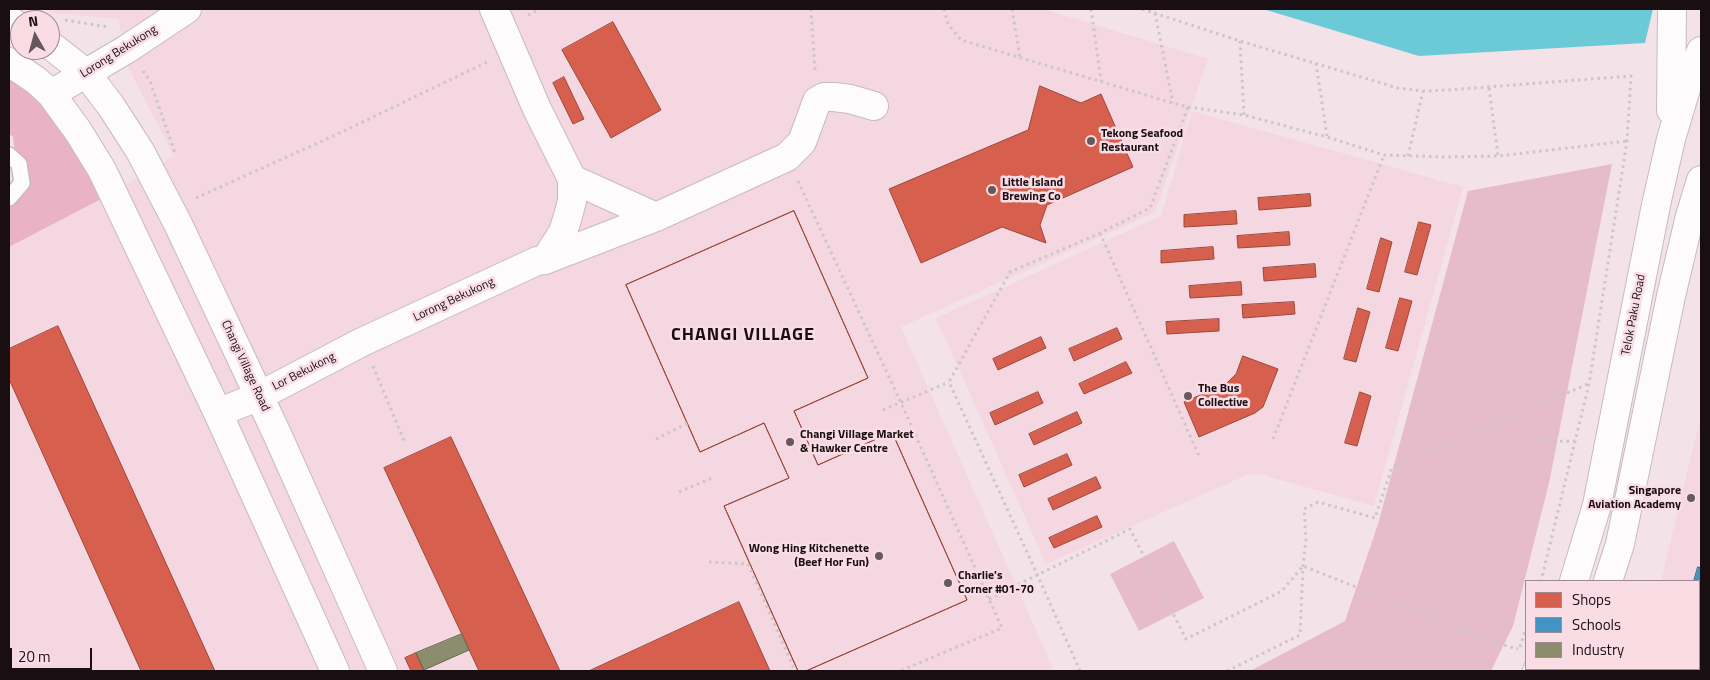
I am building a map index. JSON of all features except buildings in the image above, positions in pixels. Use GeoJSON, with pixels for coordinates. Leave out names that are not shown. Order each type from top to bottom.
{"type":"FeatureCollection","features":[{"type":"Feature","properties":{"kind":"street","name":"Lorong Bekukong"},"geometry":{"type":"LineString","coordinates":[[51,94],[127,49],[187,9]]}},
{"type":"Feature","properties":{"kind":"street"},"geometry":{"type":"LineString","coordinates":[[494,9],[537,110],[572,179],[572,201],[563,232],[545,260]]}},
{"type":"Feature","properties":{"kind":"street"},"geometry":{"type":"LineString","coordinates":[[1671,13],[1671,139]]}},
{"type":"Feature","properties":{"kind":"street","name":"Telok Paku Road"},"geometry":{"type":"LineString","coordinates":[[1574,580],[1596,506],[1671,139],[1688,82],[1701,51]]}},
{"type":"Feature","properties":{"kind":"street","name":"Changi Village Road"},"geometry":{"type":"LineString","coordinates":[[60,53],[86,73],[112,106],[140,151],[182,233],[348,590],[383,671]]}},
{"type":"Feature","properties":{"kind":"street"},"geometry":{"type":"LineString","coordinates":[[13,62],[51,94],[78,131],[102,170],[218,413],[335,671]]}},
{"type":"Feature","properties":{"kind":"street"},"geometry":{"type":"LineString","coordinates":[[787,157],[802,142],[817,101],[824,97],[834,96],[874,106]]}},
{"type":"Feature","properties":{"kind":"street","name":"Lorong Bekukong"},"geometry":{"type":"LineString","coordinates":[[362,342],[537,261],[545,260],[656,217],[787,157]]}},
{"type":"Feature","properties":{"kind":"street"},"geometry":{"type":"LineString","coordinates":[[572,179],[656,217]]}},
{"type":"Feature","properties":{"kind":"street"},"geometry":{"type":"LineString","coordinates":[[1608,580],[1620,544],[1686,234],[1701,180]]}},
{"type":"Feature","properties":{"kind":"street","name":"Lor Bekukong"},"geometry":{"type":"LineString","coordinates":[[218,413],[258,396],[362,342]]}},
{"type":"Feature","properties":{"kind":"lane"},"geometry":{"type":"LineString","coordinates":[[9,155],[19,164],[22,183],[9,198]]}},
{"type":"Feature","properties":{"kind":"path"},"geometry":{"type":"LineString","coordinates":[[811,9],[817,101]]}},
{"type":"Feature","properties":{"kind":"path"},"geometry":{"type":"LineString","coordinates":[[944,9],[948,24],[961,40],[1173,103],[1244,115],[1327,137],[1384,155],[1498,156],[1627,141]]}},
{"type":"Feature","properties":{"kind":"path"},"geometry":{"type":"LineString","coordinates":[[1012,9],[1020,58]]}},
{"type":"Feature","properties":{"kind":"path"},"geometry":{"type":"LineString","coordinates":[[1091,9],[1101,81]]}},
{"type":"Feature","properties":{"kind":"path"},"geometry":{"type":"LineString","coordinates":[[1142,9],[1240,41],[1398,88],[1423,91],[1489,88],[1631,76],[1627,141],[1589,384],[1541,580]]}},
{"type":"Feature","properties":{"kind":"path"},"geometry":{"type":"LineString","coordinates":[[1155,13],[1173,103]]}},
{"type":"Feature","properties":{"kind":"path"},"geometry":{"type":"LineString","coordinates":[[60,19],[109,27],[150,81],[175,154]]}},
{"type":"Feature","properties":{"kind":"path"},"geometry":{"type":"LineString","coordinates":[[1240,41],[1244,115]]}},
{"type":"Feature","properties":{"kind":"path"},"geometry":{"type":"LineString","coordinates":[[191,200],[342,132],[511,49]]}},
{"type":"Feature","properties":{"kind":"path"},"geometry":{"type":"LineString","coordinates":[[1316,63],[1327,137]]}},
{"type":"Feature","properties":{"kind":"path"},"geometry":{"type":"LineString","coordinates":[[1489,88],[1498,156]]}},
{"type":"Feature","properties":{"kind":"path"},"geometry":{"type":"LineString","coordinates":[[1408,156],[1423,91]]}},
{"type":"Feature","properties":{"kind":"path"},"geometry":{"type":"LineString","coordinates":[[883,410],[949,382],[1010,272],[1100,233],[1150,208],[1188,107]]}},
{"type":"Feature","properties":{"kind":"path"},"geometry":{"type":"LineString","coordinates":[[1273,439],[1384,155]]}},
{"type":"Feature","properties":{"kind":"path"},"geometry":{"type":"LineString","coordinates":[[787,157],[901,403],[1002,628],[900,671]]}},
{"type":"Feature","properties":{"kind":"path"},"geometry":{"type":"LineString","coordinates":[[1100,233],[1199,456]]}},
{"type":"Feature","properties":{"kind":"path"},"geometry":{"type":"LineString","coordinates":[[362,342],[406,443]]}},
{"type":"Feature","properties":{"kind":"path"},"geometry":{"type":"LineString","coordinates":[[949,382],[1038,574],[1080,671]]}},
{"type":"Feature","properties":{"kind":"path"},"geometry":{"type":"LineString","coordinates":[[1228,671],[1300,635],[1306,539],[1304,509],[1318,502],[1375,518],[1392,467],[1589,384]]}},
{"type":"Feature","properties":{"kind":"path"},"geometry":{"type":"LineString","coordinates":[[656,439],[688,423]]}},
{"type":"Feature","properties":{"kind":"path"},"geometry":{"type":"LineString","coordinates":[[1534,442],[1575,441]]}},
{"type":"Feature","properties":{"kind":"path"},"geometry":{"type":"LineString","coordinates":[[679,492],[712,478]]}},
{"type":"Feature","properties":{"kind":"path"},"geometry":{"type":"LineString","coordinates":[[989,598],[1130,529],[1186,638],[1282,591],[1303,566]]}},
{"type":"Feature","properties":{"kind":"path"},"geometry":{"type":"LineString","coordinates":[[710,562],[748,564],[795,671]]}},
{"type":"Feature","properties":{"kind":"path"},"geometry":{"type":"LineString","coordinates":[[1303,566],[1500,644],[1519,649]]}},
{"type":"Feature","properties":{"kind":"shaded area","name":"CHANGI VILLAGE"},"geometry":{"type":"Polygon","coordinates":[[[47,9],[1043,9],[1208,59],[1155,212],[901,327],[1054,671],[9,671],[9,247],[105,197],[174,156],[129,69],[118,19],[60,14],[60,10],[47,9]]]}},
{"type":"Feature","properties":{"kind":"shaded area"},"geometry":{"type":"Polygon","coordinates":[[[9,70],[58,109],[105,197],[9,247],[9,183],[18,179],[13,137],[9,134],[9,70]]]}},
{"type":"Feature","properties":{"kind":"shaded area","name":"The Bus Collective"},"geometry":{"type":"Polygon","coordinates":[[[1192,111],[1463,187],[1374,506],[1259,474],[1247,475],[1046,564],[936,318],[1161,216],[1192,111]]]}},
{"type":"Feature","properties":{"kind":"shaded area"},"geometry":{"type":"Polygon","coordinates":[[[1612,164],[1549,483],[1513,626],[1491,671],[1250,671],[1345,621],[1378,524],[1468,191],[1612,164]]]}},
{"type":"Feature","properties":{"kind":"shaded area","name":"Singapore Aviation Academy"},"geometry":{"type":"Polygon","coordinates":[[[1701,415],[1701,671],[1639,671],[1700,670],[1700,580],[1661,580],[1701,415]]]}},
{"type":"Feature","properties":{"kind":"shaded area"},"geometry":{"type":"Polygon","coordinates":[[[1174,541],[1204,598],[1139,631],[1110,574],[1174,541]]]}},
{"type":"Feature","properties":{"kind":"water"},"geometry":{"type":"Polygon","coordinates":[[[1263,9],[1653,9],[1645,43],[1419,56],[1263,9]]]}},
{"type":"Feature","properties":{"kind":"place","name":"Tekong Seafood Restaurant"},"geometry":{"type":"Point","coordinates":[1091,141]}},
{"type":"Feature","properties":{"kind":"place","name":"Little Island Brewing Co"},"geometry":{"type":"Point","coordinates":[992,190]}},
{"type":"Feature","properties":{"kind":"place","name":"The Bus Collective"},"geometry":{"type":"Point","coordinates":[1188,396]}},
{"type":"Feature","properties":{"kind":"place","name":"Changi Village Market & Hawker Centre"},"geometry":{"type":"Point","coordinates":[790,442]}},
{"type":"Feature","properties":{"kind":"place","name":"Singapore Aviation Academy"},"geometry":{"type":"Point","coordinates":[1691,498]}},
{"type":"Feature","properties":{"kind":"place","name":"Wong Hing Kitchenette (Beef Hor Fun)"},"geometry":{"type":"Point","coordinates":[879,556]}},
{"type":"Feature","properties":{"kind":"place","name":"Charlie's Corner #01-70"},"geometry":{"type":"Point","coordinates":[948,583]}},
{"type":"Feature","properties":{"kind":"district","name":"CHANGI VILLAGE"},"geometry":{"type":"Point","coordinates":[743,336]}}]}
